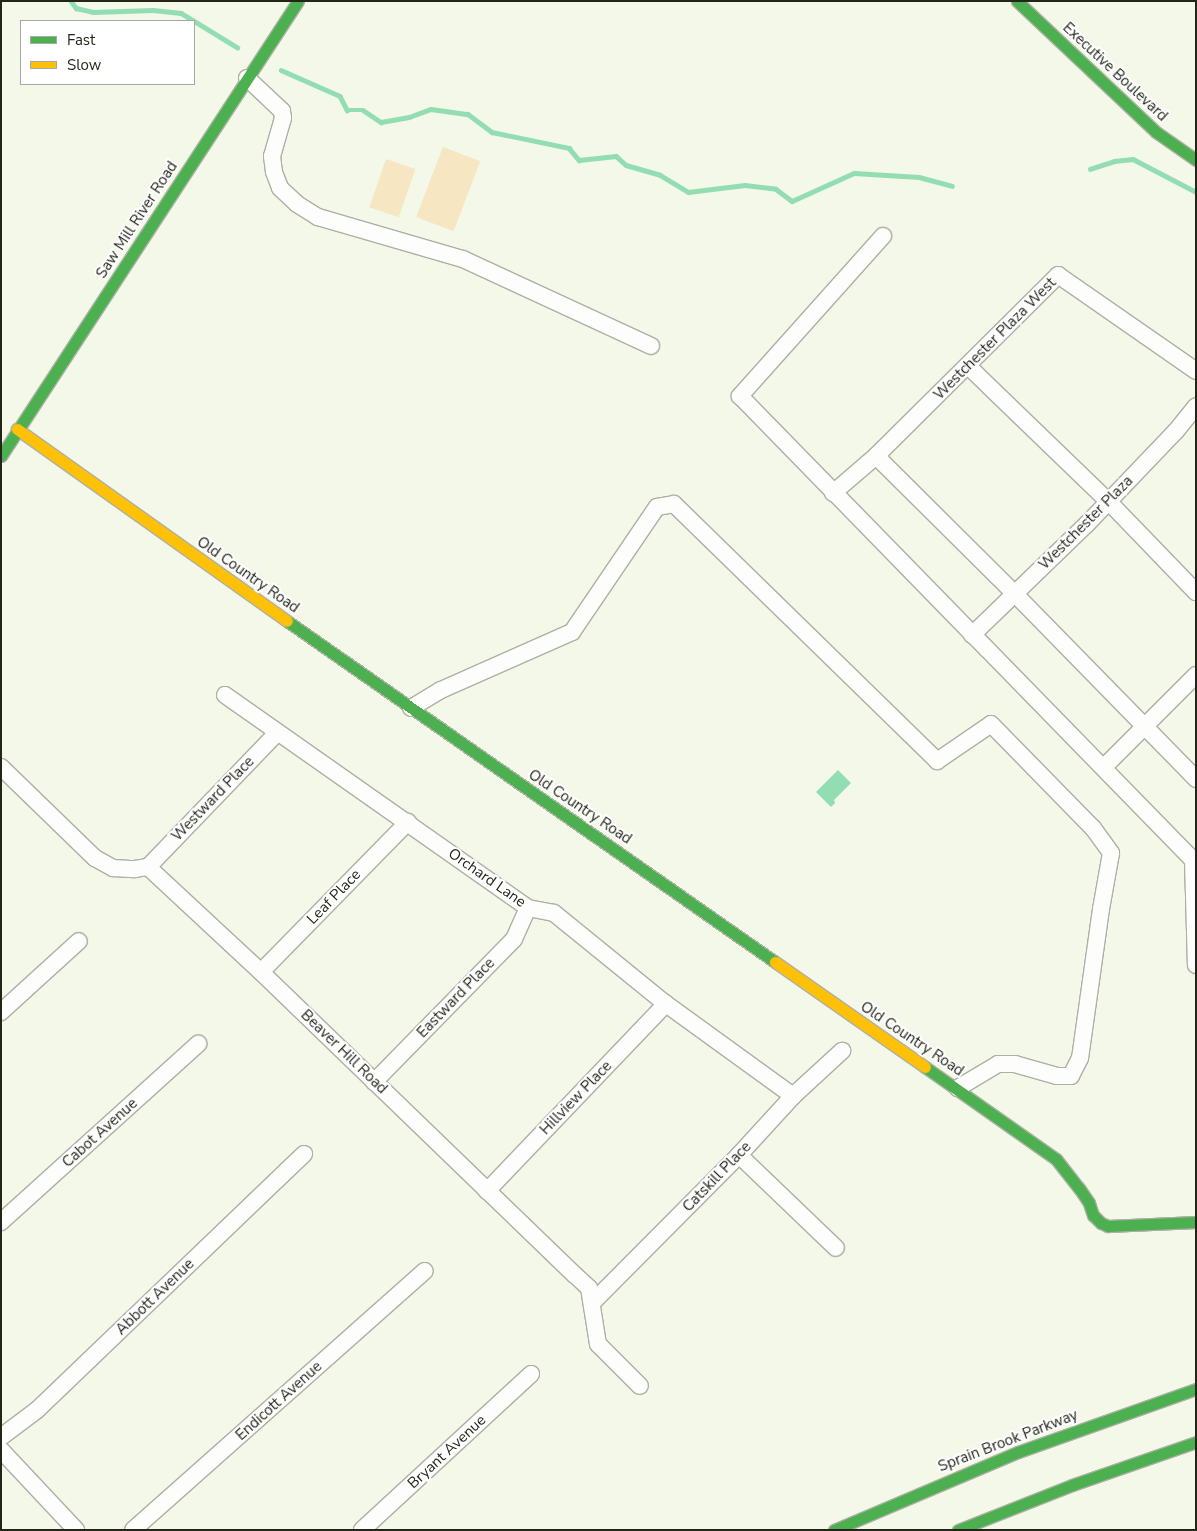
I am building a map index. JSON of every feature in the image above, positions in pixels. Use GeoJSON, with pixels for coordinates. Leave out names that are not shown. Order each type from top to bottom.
{"type":"FeatureCollection","features":[{"type":"Feature","properties":{"kind":"main road","name":"Saw Mill River Road"},"geometry":{"type":"LineString","coordinates":[[1,456],[16,429],[38,399],[298,1]]}},
{"type":"Feature","properties":{"kind":"main road","name":"Executive Boulevard"},"geometry":{"type":"LineString","coordinates":[[1017,1],[1156,132],[1196,160]]}},
{"type":"Feature","properties":{"kind":"main road","name":"Old Country Road"},"geometry":{"type":"LineString","coordinates":[[16,429],[102,492],[958,1088],[1056,1159],[1089,1203],[1093,1215],[1108,1226],[1196,1222]]}},
{"type":"Feature","properties":{"kind":"main road","name":"Sprain Brook Parkway"},"geometry":{"type":"LineString","coordinates":[[834,1530],[1000,1459],[1196,1389]]}},
{"type":"Feature","properties":{"kind":"main road"},"geometry":{"type":"LineString","coordinates":[[958,1530],[1062,1488],[1196,1442]]}},
{"type":"Feature","properties":{"kind":"street"},"geometry":{"type":"LineString","coordinates":[[246,78],[282,111],[283,118],[272,156],[274,172],[280,188],[297,204],[318,217],[463,259],[652,346]]}},
{"type":"Feature","properties":{"kind":"street"},"geometry":{"type":"LineString","coordinates":[[883,236],[740,396],[1194,860],[1196,965]]}},
{"type":"Feature","properties":{"kind":"street","name":"Westchester Plaza West"},"geometry":{"type":"LineString","coordinates":[[834,493],[876,456],[1058,275],[1196,371]]}},
{"type":"Feature","properties":{"kind":"street"},"geometry":{"type":"LineString","coordinates":[[968,366],[1108,501],[1196,592]]}},
{"type":"Feature","properties":{"kind":"street","name":"Westchester Plaza"},"geometry":{"type":"LineString","coordinates":[[972,635],[1108,501],[1176,430],[1196,406]]}},
{"type":"Feature","properties":{"kind":"street"},"geometry":{"type":"LineString","coordinates":[[876,456],[1015,594],[1196,780]]}},
{"type":"Feature","properties":{"kind":"street"},"geometry":{"type":"LineString","coordinates":[[412,708],[441,690],[572,632],[657,507],[674,504],[937,761],[990,724],[1093,828],[1111,854],[1101,909],[1080,1058],[1071,1076],[1057,1076],[1015,1064],[998,1064],[958,1088]]}},
{"type":"Feature","properties":{"kind":"street"},"geometry":{"type":"LineString","coordinates":[[1104,767],[1196,675]]}},
{"type":"Feature","properties":{"kind":"street","name":"Orchard Lane"},"geometry":{"type":"LineString","coordinates":[[225,695],[528,908],[554,913],[666,1004],[793,1096]]}},
{"type":"Feature","properties":{"kind":"street","name":"Westward Place"},"geometry":{"type":"LineString","coordinates":[[148,866],[278,732]]}},
{"type":"Feature","properties":{"kind":"street"},"geometry":{"type":"LineString","coordinates":[[1,767],[99,861],[113,868],[122,869],[148,866]]}},
{"type":"Feature","properties":{"kind":"street","name":"Leaf Place"},"geometry":{"type":"LineString","coordinates":[[261,972],[408,822]]}},
{"type":"Feature","properties":{"kind":"street","name":"Beaver Hill Road"},"geometry":{"type":"LineString","coordinates":[[148,866],[261,972],[589,1288],[598,1344],[640,1386]]}},
{"type":"Feature","properties":{"kind":"street","name":"Eastward Place"},"geometry":{"type":"LineString","coordinates":[[374,1082],[514,939],[528,908]]}},
{"type":"Feature","properties":{"kind":"street"},"geometry":{"type":"LineString","coordinates":[[1,1012],[79,941]]}},
{"type":"Feature","properties":{"kind":"street","name":"Hillview Place"},"geometry":{"type":"LineString","coordinates":[[487,1191],[666,1004]]}},
{"type":"Feature","properties":{"kind":"street","name":"Cabot Avenue"},"geometry":{"type":"LineString","coordinates":[[1,1222],[198,1044]]}},
{"type":"Feature","properties":{"kind":"street","name":"Catskill Place"},"geometry":{"type":"LineString","coordinates":[[592,1303],[739,1154],[793,1096],[842,1051]]}},
{"type":"Feature","properties":{"kind":"street","name":"Abbott Avenue"},"geometry":{"type":"LineString","coordinates":[[1,1436],[37,1410],[304,1154]]}},
{"type":"Feature","properties":{"kind":"street"},"geometry":{"type":"LineString","coordinates":[[739,1154],[836,1248]]}},
{"type":"Feature","properties":{"kind":"street","name":"Endicott Avenue"},"geometry":{"type":"LineString","coordinates":[[133,1530],[425,1271]]}},
{"type":"Feature","properties":{"kind":"street","name":"Bryant Avenue"},"geometry":{"type":"LineString","coordinates":[[362,1530],[531,1374]]}},
{"type":"Feature","properties":{"kind":"street"},"geometry":{"type":"LineString","coordinates":[[1,1450],[76,1530]]}},
{"type":"Feature","properties":{"kind":"shaded area"},"geometry":{"type":"Polygon","coordinates":[[[443,147],[480,161],[453,231],[416,217],[443,147]]]}},
{"type":"Feature","properties":{"kind":"shaded area"},"geometry":{"type":"Polygon","coordinates":[[[386,159],[415,169],[399,217],[369,207],[386,159]]]}},
{"type":"Feature","properties":{"kind":"shaded area"},"geometry":{"type":"Polygon","coordinates":[[[838,770],[851,783],[834,800],[835,803],[831,807],[816,792],[838,770]]]}},
{"type":"Feature","properties":{"kind":"waterway"},"geometry":{"type":"LineString","coordinates":[[71,1],[76,8],[93,12],[153,10],[181,13],[193,20]]}},
{"type":"Feature","properties":{"kind":"waterway"},"geometry":{"type":"LineString","coordinates":[[195,22],[237,47]]}},
{"type":"Feature","properties":{"kind":"waterway"},"geometry":{"type":"LineString","coordinates":[[281,70],[340,96],[347,110],[363,110],[381,122],[409,117],[431,109],[468,114],[492,132],[569,148],[579,160],[616,156],[626,165],[660,175],[688,192],[745,185],[776,189],[792,201],[854,173],[919,177],[952,186]]}},
{"type":"Feature","properties":{"kind":"waterway"},"geometry":{"type":"LineString","coordinates":[[1090,169],[1114,161],[1133,159],[1196,192]]}},
{"type":"Feature","properties":{"kind":"traffic: fast"},"geometry":{"type":"LineString","coordinates":[[1,456],[298,1]]}},
{"type":"Feature","properties":{"kind":"traffic: fast"},"geometry":{"type":"LineString","coordinates":[[1017,1],[1156,132],[1196,160]]}},
{"type":"Feature","properties":{"kind":"traffic: fast"},"geometry":{"type":"LineString","coordinates":[[287,621],[775,962]]}},
{"type":"Feature","properties":{"kind":"traffic: fast"},"geometry":{"type":"LineString","coordinates":[[925,1067],[1056,1159],[1079,1188],[1089,1203],[1093,1215],[1101,1223],[1108,1226],[1196,1222]]}},
{"type":"Feature","properties":{"kind":"traffic: fast"},"geometry":{"type":"LineString","coordinates":[[834,1530],[1018,1452],[1196,1389]]}},
{"type":"Feature","properties":{"kind":"traffic: fast"},"geometry":{"type":"LineString","coordinates":[[958,1530],[1072,1485],[1196,1442]]}},
{"type":"Feature","properties":{"kind":"traffic: slow"},"geometry":{"type":"LineString","coordinates":[[17,429],[287,621]]}},
{"type":"Feature","properties":{"kind":"traffic: slow"},"geometry":{"type":"LineString","coordinates":[[775,962],[925,1067]]}}]}
